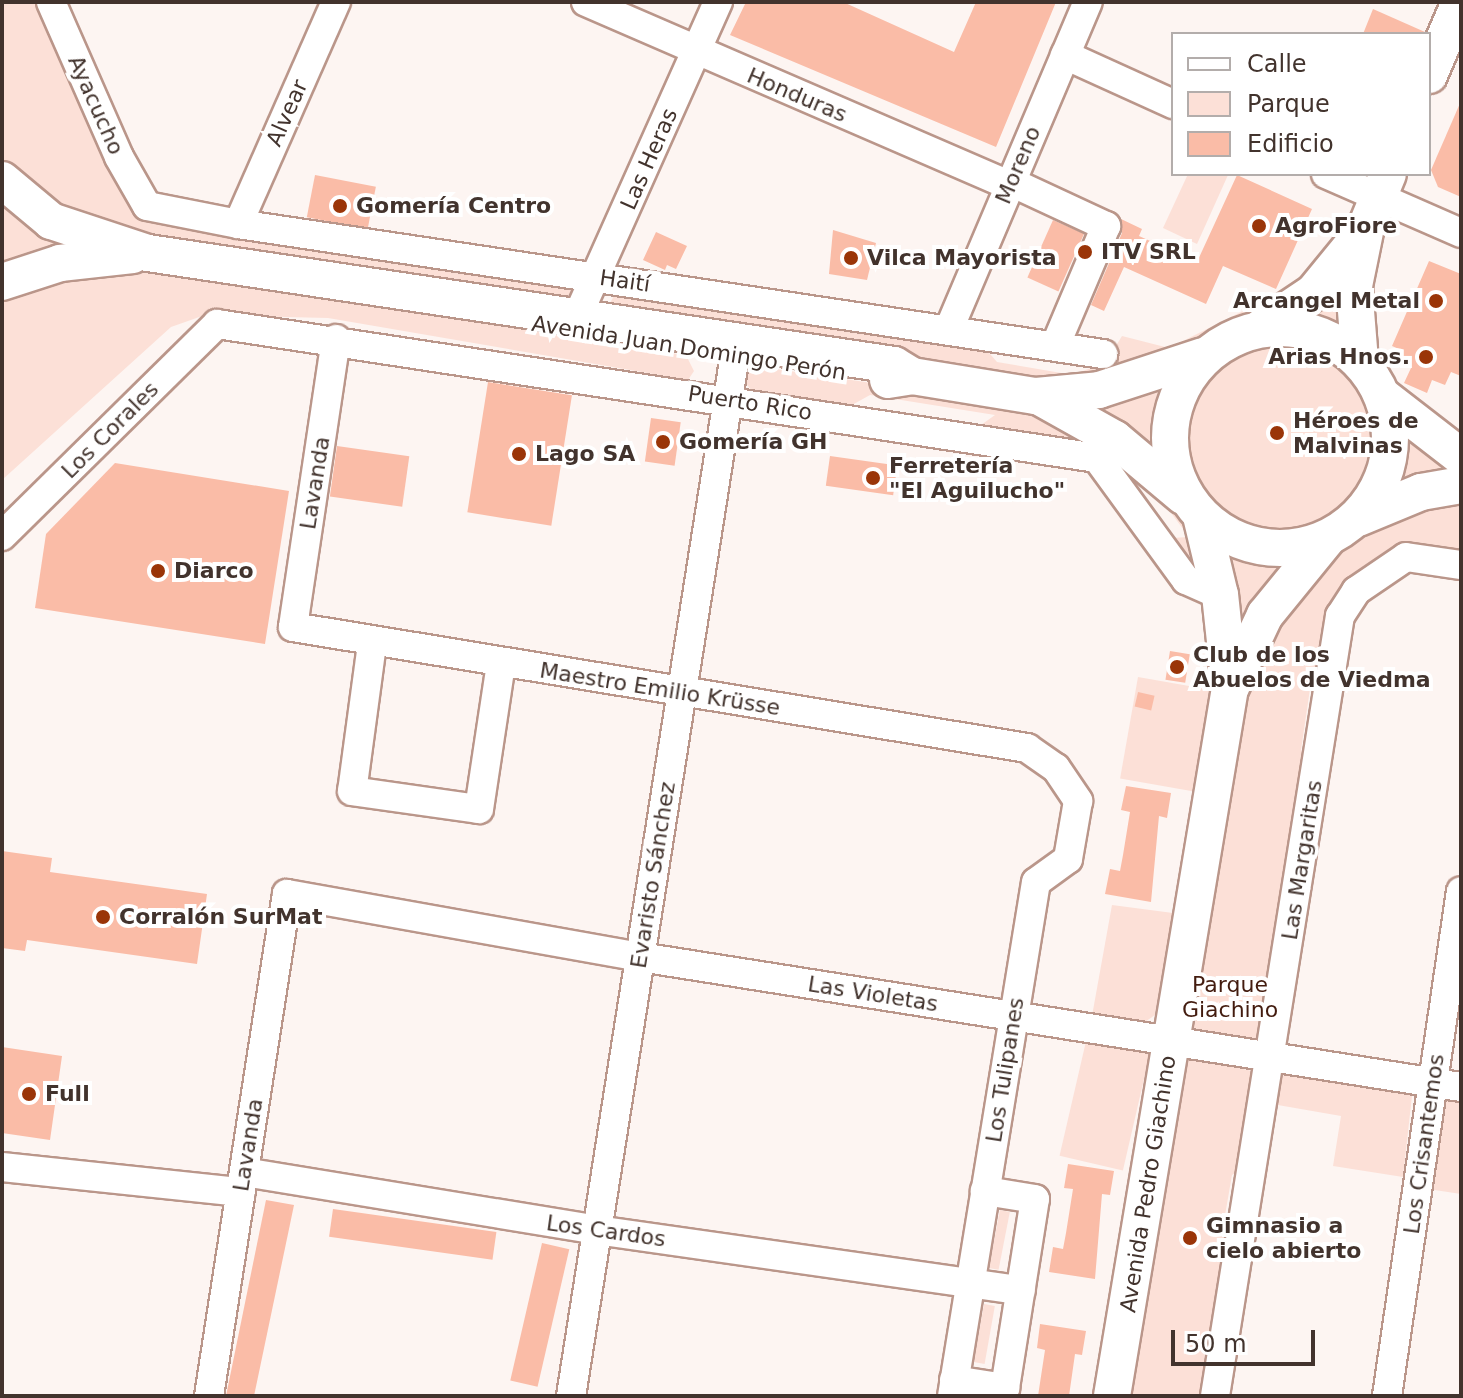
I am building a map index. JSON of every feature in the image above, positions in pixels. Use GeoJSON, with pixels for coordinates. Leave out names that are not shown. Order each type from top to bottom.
{"type":"FeatureCollection","features":[{"type":"Feature","properties":{"kind":"main road"},"geometry":{"type":"LineString","coordinates":[[1431,69],[1453,7]]}},
{"type":"Feature","properties":{"kind":"main road","name":"Avenida Juan Domingo Perón"},"geometry":{"type":"LineString","coordinates":[[2,180],[51,221],[148,253],[468,304],[489,301],[894,365],[912,376]]}},
{"type":"Feature","properties":{"kind":"main road"},"geometry":{"type":"LineString","coordinates":[[1377,200],[1314,292],[1262,327],[1203,356],[1179,391],[1169,425],[1173,463],[1194,508],[1258,547],[1290,548],[1327,539],[1358,518],[1421,492],[1461,485]]}},
{"type":"Feature","properties":{"kind":"main road"},"geometry":{"type":"LineString","coordinates":[[1360,361],[1354,286],[1377,200]]}},
{"type":"Feature","properties":{"kind":"main road","name":"Avenida Juan Domingo Perón"},"geometry":{"type":"LineString","coordinates":[[2,282],[60,263],[148,253]]}},
{"type":"Feature","properties":{"kind":"main road","name":"Avenida Juan Domingo Perón"},"geometry":{"type":"LineString","coordinates":[[468,304],[486,315],[891,380],[912,376],[1036,396],[1099,390],[1203,356]]}},
{"type":"Feature","properties":{"kind":"main road"},"geometry":{"type":"LineString","coordinates":[[1262,327],[1322,336],[1360,361],[1385,398],[1461,457]]}},
{"type":"Feature","properties":{"kind":"main road","name":"Avenida Juan Domingo Perón"},"geometry":{"type":"LineString","coordinates":[[1036,396],[1115,439],[1194,508]]}},
{"type":"Feature","properties":{"kind":"main road"},"geometry":{"type":"LineString","coordinates":[[1358,518],[1379,485],[1389,454],[1385,398]]}},
{"type":"Feature","properties":{"kind":"main road","name":"Avenida Pedro Giachino"},"geometry":{"type":"LineString","coordinates":[[1112,1396],[1230,688],[1220,595],[1194,508]]}},
{"type":"Feature","properties":{"kind":"main road","name":"Avenida Pedro Giachino"},"geometry":{"type":"LineString","coordinates":[[1230,688],[1265,615],[1327,539]]}},
{"type":"Feature","properties":{"kind":"street","name":"Ayacucho"},"geometry":{"type":"LineString","coordinates":[[51,2],[119,157],[147,206]]}},
{"type":"Feature","properties":{"kind":"street","name":"Alvear"},"geometry":{"type":"LineString","coordinates":[[238,224],[336,2]]}},
{"type":"Feature","properties":{"kind":"street","name":"Honduras"},"geometry":{"type":"LineString","coordinates":[[586,2],[1106,226],[1055,346]]}},
{"type":"Feature","properties":{"kind":"street","name":"Las Heras"},"geometry":{"type":"LineString","coordinates":[[578,315],[718,2]]}},
{"type":"Feature","properties":{"kind":"street","name":"Moreno"},"geometry":{"type":"LineString","coordinates":[[949,329],[1088,2]]}},
{"type":"Feature","properties":{"kind":"street"},"geometry":{"type":"LineString","coordinates":[[1065,55],[1171,103]]}},
{"type":"Feature","properties":{"kind":"street"},"geometry":{"type":"LineString","coordinates":[[1330,176],[1377,200],[1461,233]]}},
{"type":"Feature","properties":{"kind":"street","name":"Haití"},"geometry":{"type":"LineString","coordinates":[[147,206],[238,224],[1103,354]]}},
{"type":"Feature","properties":{"kind":"street","name":"Puerto Rico"},"geometry":{"type":"LineString","coordinates":[[217,324],[336,339],[1097,458],[1186,580],[1220,595]]}},
{"type":"Feature","properties":{"kind":"street","name":"Los Corales"},"geometry":{"type":"LineString","coordinates":[[2,536],[217,324]]}},
{"type":"Feature","properties":{"kind":"street","name":"Lavanda"},"geometry":{"type":"LineString","coordinates":[[293,627],[336,339]]}},
{"type":"Feature","properties":{"kind":"street","name":"Evaristo Sánchez"},"geometry":{"type":"LineString","coordinates":[[571,1396],[735,355]]}},
{"type":"Feature","properties":{"kind":"street","name":"Las Margaritas"},"geometry":{"type":"LineString","coordinates":[[1215,1396],[1340,616],[1356,591],[1406,557],[1461,565]]}},
{"type":"Feature","properties":{"kind":"street","name":"Maestro Emilio Krüsse"},"geometry":{"type":"LineString","coordinates":[[293,627],[372,644],[1027,748],[1056,768]]}},
{"type":"Feature","properties":{"kind":"street"},"geometry":{"type":"LineString","coordinates":[[372,644],[352,791],[479,809],[501,664]]}},
{"type":"Feature","properties":{"kind":"street","name":"Los Tulipanes"},"geometry":{"type":"LineString","coordinates":[[953,1388],[1036,882],[1068,859],[1076,816],[1078,801],[1056,768]]}},
{"type":"Feature","properties":{"kind":"street","name":"Los Crisantemos"},"geometry":{"type":"LineString","coordinates":[[1387,1396],[1447,1084],[1461,891]]}},
{"type":"Feature","properties":{"kind":"street","name":"Lavanda"},"geometry":{"type":"LineString","coordinates":[[209,1396],[287,894]]}},
{"type":"Feature","properties":{"kind":"street","name":"Las Violetas"},"geometry":{"type":"LineString","coordinates":[[287,894],[640,957],[1447,1084]]}},
{"type":"Feature","properties":{"kind":"street","name":"Los Cardos"},"geometry":{"type":"LineString","coordinates":[[2,1167],[242,1182],[1021,1290]]}},
{"type":"Feature","properties":{"kind":"street"},"geometry":{"type":"LineString","coordinates":[[953,1388],[1005,1388],[1021,1290],[1035,1199],[985,1191]]}},
{"type":"Feature","properties":{"kind":"green space"},"geometry":{"type":"Polygon","coordinates":[[[2,2],[34,2],[106,166],[137,214],[571,287],[573,297],[564,303],[171,246],[58,210],[2,161],[2,2]]]}},
{"type":"Feature","properties":{"kind":"green space"},"geometry":{"type":"Polygon","coordinates":[[[1187,176],[1228,176],[1197,244],[1163,228],[1187,176]]]}},
{"type":"Feature","properties":{"kind":"green space"},"geometry":{"type":"Polygon","coordinates":[[[2,192],[84,247],[2,267],[2,192]]]}},
{"type":"Feature","properties":{"kind":"green space"},"geometry":{"type":"Polygon","coordinates":[[[1345,267],[1342,335],[1314,319],[1300,318],[1345,267]]]}},
{"type":"Feature","properties":{"kind":"green space"},"geometry":{"type":"Polygon","coordinates":[[[149,269],[666,350],[688,359],[694,371],[688,380],[328,318],[205,315],[171,327],[2,480],[2,299],[51,280],[149,269]]]}},
{"type":"Feature","properties":{"kind":"green space"},"geometry":{"type":"Polygon","coordinates":[[[1281,292],[1290,296],[1130,374],[1038,385],[614,312],[610,303],[615,294],[984,347],[997,362],[1073,375],[1106,362],[1122,336],[1169,348],[1281,292]]]}},
{"type":"Feature","properties":{"kind":"green space"},"geometry":{"type":"Polygon","coordinates":[[[1282,340],[1319,347],[1351,368],[1372,400],[1379,437],[1372,474],[1351,506],[1319,527],[1282,534],[1245,527],[1213,506],[1192,474],[1185,437],[1192,400],[1213,368],[1245,347],[1282,340]]]}},
{"type":"Feature","properties":{"kind":"green space"},"geometry":{"type":"Polygon","coordinates":[[[755,366],[1043,408],[1108,443],[1176,499],[1193,539],[1196,572],[1171,538],[1189,537],[1137,467],[1120,466],[1105,446],[981,425],[995,415],[870,395],[852,405],[751,390],[740,375],[755,366]]]}},
{"type":"Feature","properties":{"kind":"green space"},"geometry":{"type":"Polygon","coordinates":[[[1160,385],[1153,427],[1157,452],[1073,399],[1160,385]]]}},
{"type":"Feature","properties":{"kind":"green space"},"geometry":{"type":"Polygon","coordinates":[[[1398,427],[1461,468],[1390,490],[1400,456],[1398,427]]]}},
{"type":"Feature","properties":{"kind":"green space","name":"Parque Giachino"},"geometry":{"type":"Polygon","coordinates":[[[1461,498],[1461,556],[1356,581],[1324,681],[1310,689],[1301,750],[1311,761],[1260,1042],[1185,1030],[1245,686],[1259,654],[1320,563],[1348,539],[1372,524],[1461,498]]]}},
{"type":"Feature","properties":{"kind":"green space"},"geometry":{"type":"Polygon","coordinates":[[[1229,553],[1243,560],[1290,560],[1241,640],[1224,554],[1229,553]]]}},
{"type":"Feature","properties":{"kind":"green space"},"geometry":{"type":"Polygon","coordinates":[[[1138,677],[1212,690],[1194,791],[1120,778],[1138,677]]]}},
{"type":"Feature","properties":{"kind":"green space"},"geometry":{"type":"Polygon","coordinates":[[[1112,905],[1173,913],[1155,1015],[1142,1024],[1092,1016],[1112,905]]]}},
{"type":"Feature","properties":{"kind":"green space"},"geometry":{"type":"Polygon","coordinates":[[[1087,1037],[1150,1052],[1123,1170],[1060,1156],[1087,1037]]]}},
{"type":"Feature","properties":{"kind":"green space","name":"Parque Giachino"},"geometry":{"type":"Polygon","coordinates":[[[1190,1056],[1256,1072],[1245,1167],[1232,1175],[1224,1221],[1234,1233],[1208,1396],[1121,1396],[1180,1059],[1190,1056]]]}},
{"type":"Feature","properties":{"kind":"green space"},"geometry":{"type":"Polygon","coordinates":[[[1294,1070],[1403,1088],[1412,1096],[1403,1177],[1333,1166],[1341,1116],[1272,1104],[1281,1073],[1294,1070]]]}},
{"type":"Feature","properties":{"kind":"green space"},"geometry":{"type":"Polygon","coordinates":[[[1461,1098],[1461,1194],[1428,1189],[1440,1112],[1447,1100],[1461,1098]]]}},
{"type":"Feature","properties":{"kind":"green space"},"geometry":{"type":"Polygon","coordinates":[[[1000,1210],[1010,1212],[999,1270],[989,1268],[1000,1210]]]}},
{"type":"Feature","properties":{"kind":"green space"},"geometry":{"type":"Polygon","coordinates":[[[984,1304],[995,1306],[985,1364],[974,1362],[984,1304]]]}},
{"type":"Feature","properties":{"kind":"building"},"geometry":{"type":"Polygon","coordinates":[[[746,2],[843,2],[954,52],[976,2],[1056,2],[996,147],[730,35],[746,2]]]}},
{"type":"Feature","properties":{"kind":"building"},"geometry":{"type":"Polygon","coordinates":[[[1373,9],[1425,32],[1364,32],[1373,9]]]}},
{"type":"Feature","properties":{"kind":"building"},"geometry":{"type":"Polygon","coordinates":[[[1461,101],[1461,197],[1438,187],[1431,170],[1461,101]]]}},
{"type":"Feature","properties":{"kind":"building","name":"Gomería Centro"},"geometry":{"type":"Polygon","coordinates":[[[315,175],[376,187],[368,229],[307,217],[315,175]]]}},
{"type":"Feature","properties":{"kind":"building","name":"AgroFiore"},"geometry":{"type":"Polygon","coordinates":[[[1237,176],[1312,209],[1276,289],[1223,266],[1206,304],[1124,267],[1104,311],[1091,305],[1122,233],[1121,219],[1142,229],[1139,236],[1197,262],[1237,176]]]}},
{"type":"Feature","properties":{"kind":"building"},"geometry":{"type":"Polygon","coordinates":[[[1053,220],[1084,234],[1058,291],[1027,278],[1053,220]]]}},
{"type":"Feature","properties":{"kind":"building","name":"Vilca Mayorista"},"geometry":{"type":"Polygon","coordinates":[[[833,230],[876,243],[867,280],[829,274],[833,230]]]}},
{"type":"Feature","properties":{"kind":"building"},"geometry":{"type":"Polygon","coordinates":[[[656,232],[687,246],[676,269],[667,265],[665,270],[643,260],[656,232]]]}},
{"type":"Feature","properties":{"kind":"building"},"geometry":{"type":"Polygon","coordinates":[[[1429,261],[1461,274],[1461,376],[1451,372],[1445,385],[1432,380],[1427,393],[1404,383],[1411,368],[1393,361],[1399,349],[1392,346],[1429,261]]]}},
{"type":"Feature","properties":{"kind":"building","name":"Lago SA"},"geometry":{"type":"Polygon","coordinates":[[[488,382],[572,395],[551,526],[467,512],[488,382]]]}},
{"type":"Feature","properties":{"kind":"building","name":"Gomería GH"},"geometry":{"type":"Polygon","coordinates":[[[651,418],[681,422],[675,466],[645,462],[651,418]]]}},
{"type":"Feature","properties":{"kind":"building"},"geometry":{"type":"Polygon","coordinates":[[[337,446],[409,456],[402,507],[330,497],[337,446]]]}},
{"type":"Feature","properties":{"kind":"building","name":"Ferretería \"El Aguilucho\""},"geometry":{"type":"Polygon","coordinates":[[[830,456],[897,465],[893,495],[826,486],[830,456]]]}},
{"type":"Feature","properties":{"kind":"building","name":"Diarco"},"geometry":{"type":"Polygon","coordinates":[[[115,463],[289,491],[265,644],[35,608],[46,534],[115,463]]]}},
{"type":"Feature","properties":{"kind":"building","name":"Club de los Abuelos de Viedma"},"geometry":{"type":"Polygon","coordinates":[[[1170,651],[1190,654],[1185,683],[1165,680],[1170,651]]]}},
{"type":"Feature","properties":{"kind":"building"},"geometry":{"type":"Polygon","coordinates":[[[1138,692],[1155,696],[1151,710],[1135,707],[1138,692]]]}},
{"type":"Feature","properties":{"kind":"building"},"geometry":{"type":"Polygon","coordinates":[[[1126,786],[1171,793],[1167,818],[1159,816],[1151,902],[1105,894],[1110,869],[1120,871],[1130,812],[1121,810],[1126,786]]]}},
{"type":"Feature","properties":{"kind":"building","name":"Corralón SurMat"},"geometry":{"type":"Polygon","coordinates":[[[2,851],[52,858],[50,872],[207,894],[197,964],[27,940],[25,951],[2,948],[2,851]]]}},
{"type":"Feature","properties":{"kind":"building","name":"Full"},"geometry":{"type":"Polygon","coordinates":[[[2,1047],[62,1056],[50,1140],[2,1133],[2,1047]]]}},
{"type":"Feature","properties":{"kind":"building"},"geometry":{"type":"Polygon","coordinates":[[[1068,1164],[1114,1171],[1110,1195],[1102,1194],[1095,1279],[1049,1272],[1053,1247],[1063,1249],[1066,1233],[1073,1189],[1064,1188],[1068,1164]]]}},
{"type":"Feature","properties":{"kind":"building"},"geometry":{"type":"Polygon","coordinates":[[[266,1200],[294,1205],[254,1396],[226,1396],[266,1200]]]}},
{"type":"Feature","properties":{"kind":"building"},"geometry":{"type":"Polygon","coordinates":[[[333,1209],[496,1232],[492,1260],[329,1237],[333,1209]]]}},
{"type":"Feature","properties":{"kind":"building"},"geometry":{"type":"Polygon","coordinates":[[[542,1243],[569,1249],[538,1387],[510,1380],[542,1243]]]}},
{"type":"Feature","properties":{"kind":"building"},"geometry":{"type":"Polygon","coordinates":[[[1040,1324],[1086,1331],[1082,1355],[1075,1354],[1069,1396],[1038,1396],[1045,1350],[1037,1348],[1040,1324]]]}},
{"type":"Feature","properties":{"kind":"place","name":"Gomería Centro"},"geometry":{"type":"Point","coordinates":[340,206]}},
{"type":"Feature","properties":{"kind":"place","name":"AgroFiore"},"geometry":{"type":"Point","coordinates":[1259,226]}},
{"type":"Feature","properties":{"kind":"place","name":"ITV SRL"},"geometry":{"type":"Point","coordinates":[1085,252]}},
{"type":"Feature","properties":{"kind":"place","name":"Vilca Mayorista"},"geometry":{"type":"Point","coordinates":[851,258]}},
{"type":"Feature","properties":{"kind":"place","name":"Arcangel Metal"},"geometry":{"type":"Point","coordinates":[1436,301]}},
{"type":"Feature","properties":{"kind":"place","name":"Arias Hnos."},"geometry":{"type":"Point","coordinates":[1426,357]}},
{"type":"Feature","properties":{"kind":"place","name":"Héroes de Malvinas"},"geometry":{"type":"Point","coordinates":[1277,433]}},
{"type":"Feature","properties":{"kind":"place","name":"Gomería GH"},"geometry":{"type":"Point","coordinates":[663,442]}},
{"type":"Feature","properties":{"kind":"place","name":"Lago SA"},"geometry":{"type":"Point","coordinates":[519,454]}},
{"type":"Feature","properties":{"kind":"place","name":"Ferretería \"El Aguilucho\""},"geometry":{"type":"Point","coordinates":[873,478]}},
{"type":"Feature","properties":{"kind":"place","name":"Diarco"},"geometry":{"type":"Point","coordinates":[158,571]}},
{"type":"Feature","properties":{"kind":"place","name":"Club de los Abuelos de Viedma"},"geometry":{"type":"Point","coordinates":[1177,667]}},
{"type":"Feature","properties":{"kind":"place","name":"Corralón SurMat"},"geometry":{"type":"Point","coordinates":[103,917]}},
{"type":"Feature","properties":{"kind":"place","name":"Full"},"geometry":{"type":"Point","coordinates":[29,1094]}},
{"type":"Feature","properties":{"kind":"place","name":"Gimnasio a cielo abierto"},"geometry":{"type":"Point","coordinates":[1190,1238]}}]}
